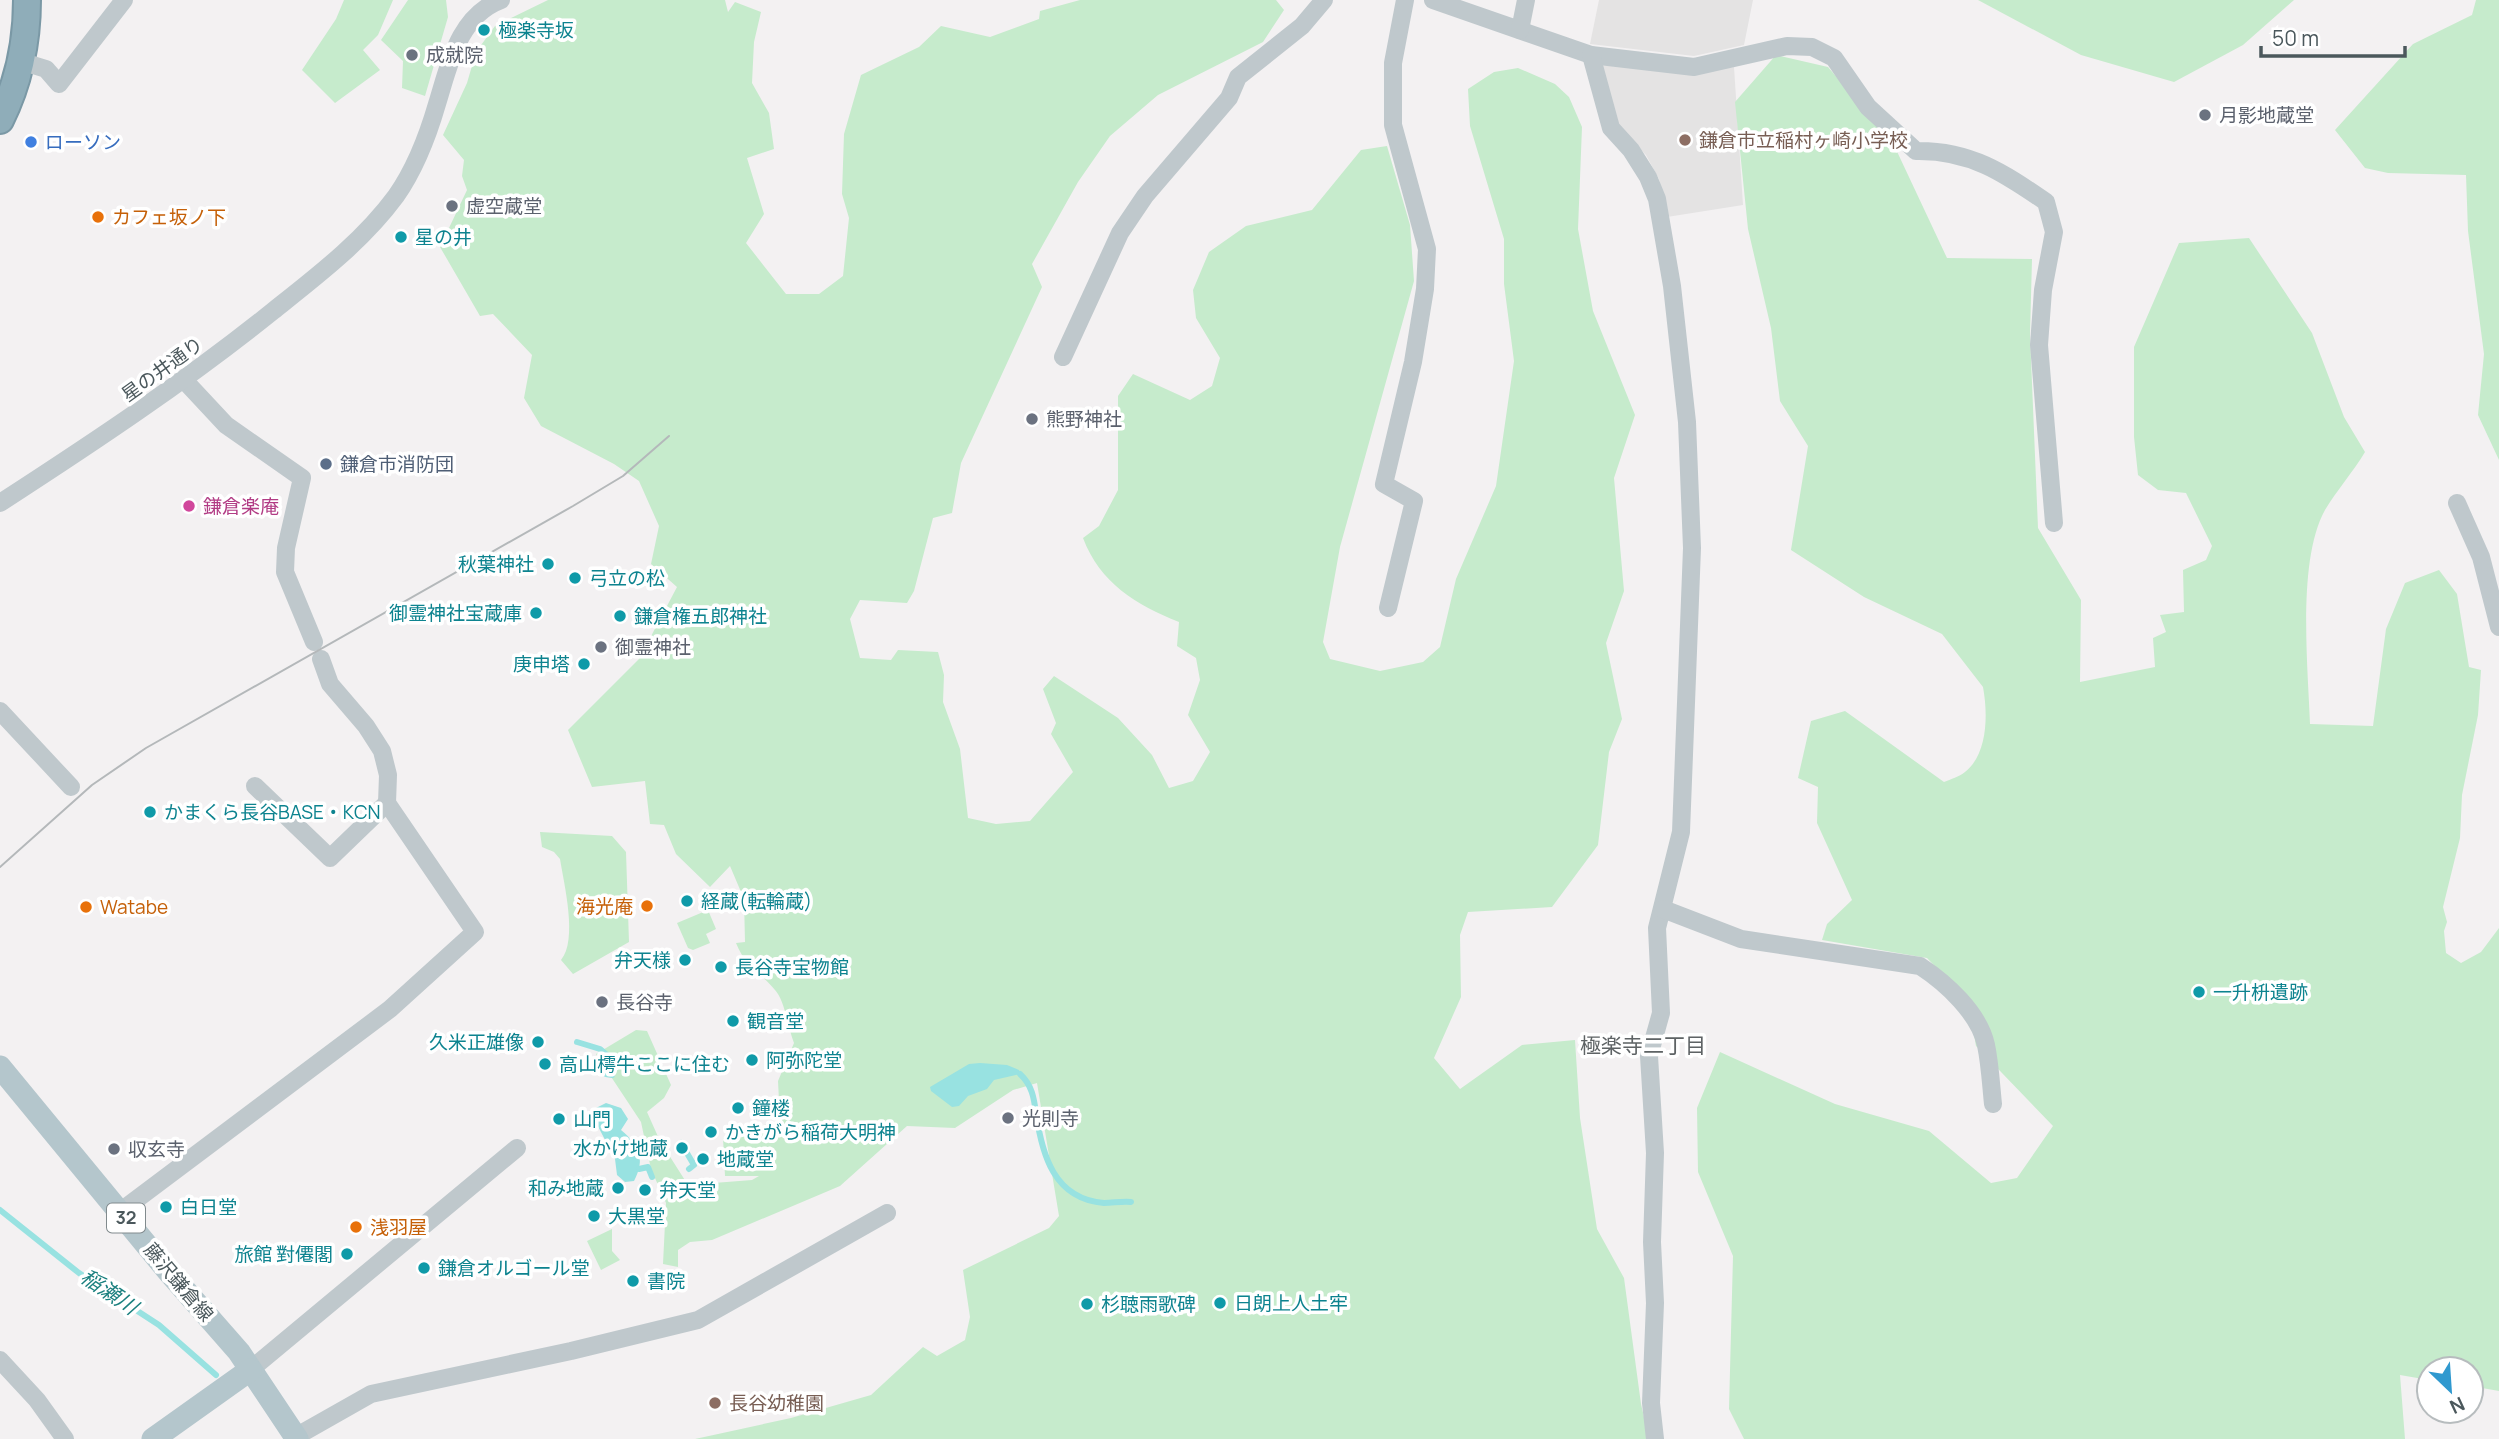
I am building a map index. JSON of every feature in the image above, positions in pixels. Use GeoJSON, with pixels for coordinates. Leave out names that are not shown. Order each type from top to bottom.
{"type":"FeatureCollection","features":[{"type":"Feature","properties":{"kind":"highway"},"geometry":{"type":"LineString","coordinates":[[0,120],[15,86],[27,30],[27,0]]}},
{"type":"Feature","properties":{"kind":"main road","name":"藤沢鎌倉線"},"geometry":{"type":"LineString","coordinates":[[0,1067],[239,1352],[296,1438]]}},
{"type":"Feature","properties":{"kind":"main road"},"geometry":{"type":"LineString","coordinates":[[153,1439],[250,1370]]}},
{"type":"Feature","properties":{"kind":"street"},"geometry":{"type":"LineString","coordinates":[[20,61],[46,69],[59,84],[124,0]]}},
{"type":"Feature","properties":{"kind":"street","name":"星の井通り"},"geometry":{"type":"LineString","coordinates":[[0,503],[184,380],[339,257],[369,229],[398,194],[420,152],[438,104],[450,57],[474,18],[501,0]]}},
{"type":"Feature","properties":{"kind":"street"},"geometry":{"type":"LineString","coordinates":[[1063,357],[1120,233],[1145,196],[1229,98],[1238,77],[1302,26],[1324,0]]}},
{"type":"Feature","properties":{"kind":"street"},"geometry":{"type":"LineString","coordinates":[[1388,608],[1414,501],[1384,484],[1413,362],[1426,289],[1427,249],[1393,125],[1393,63],[1405,0]]}},
{"type":"Feature","properties":{"kind":"street"},"geometry":{"type":"LineString","coordinates":[[1433,0],[1591,55],[1694,66],[1787,46],[1812,47],[1834,58],[1868,107],[1916,151],[1943,150],[1995,167],[2046,202],[2054,232],[2043,290],[2039,345],[2054,523]]}},
{"type":"Feature","properties":{"kind":"street"},"geometry":{"type":"LineString","coordinates":[[1520,30],[1526,0]]}},
{"type":"Feature","properties":{"kind":"street"},"geometry":{"type":"LineString","coordinates":[[1591,55],[1611,128],[1631,150],[1648,177],[1657,199],[1672,286],[1686,411],[1692,548],[1681,832],[1657,928],[1661,1013],[1649,1056],[1655,1153],[1652,1242],[1655,1303],[1651,1403],[1655,1439]]}},
{"type":"Feature","properties":{"kind":"street"},"geometry":{"type":"LineString","coordinates":[[184,380],[226,425],[302,478],[286,548],[285,572],[314,642]]}},
{"type":"Feature","properties":{"kind":"street"},"geometry":{"type":"LineString","coordinates":[[2457,503],[2481,557],[2499,627]]}},
{"type":"Feature","properties":{"kind":"street"},"geometry":{"type":"LineString","coordinates":[[121,1211],[390,1009],[475,932],[387,803],[388,775],[382,751],[366,726],[330,684],[321,659]]}},
{"type":"Feature","properties":{"kind":"street"},"geometry":{"type":"LineString","coordinates":[[0,711],[71,787]]}},
{"type":"Feature","properties":{"kind":"street"},"geometry":{"type":"LineString","coordinates":[[255,786],[330,858],[387,803]]}},
{"type":"Feature","properties":{"kind":"street"},"geometry":{"type":"LineString","coordinates":[[1663,909],[1741,939],[1920,966],[1942,980],[1975,1022],[1985,1042],[1993,1104]]}},
{"type":"Feature","properties":{"kind":"street"},"geometry":{"type":"LineString","coordinates":[[250,1370],[517,1149]]}},
{"type":"Feature","properties":{"kind":"street"},"geometry":{"type":"LineString","coordinates":[[296,1438],[371,1394],[698,1320],[887,1213]]}},
{"type":"Feature","properties":{"kind":"street"},"geometry":{"type":"LineString","coordinates":[[0,1360],[37,1401],[65,1439]]}},
{"type":"Feature","properties":{"kind":"shaded area"},"geometry":{"type":"Polygon","coordinates":[[[1599,0],[1753,0],[1744,45],[1694,56],[1590,44],[1599,0]]]}},
{"type":"Feature","properties":{"kind":"shaded area","name":"鎌倉市立稲村ヶ崎小学校"},"geometry":{"type":"Polygon","coordinates":[[[1600,65],[1693,73],[1734,67],[1743,205],[1667,217],[1659,179],[1646,155],[1616,125],[1600,65]]]}},
{"type":"Feature","properties":{"kind":"green space"},"geometry":{"type":"Polygon","coordinates":[[[344,0],[393,0],[378,35],[363,50],[380,70],[335,103],[302,70],[336,19],[344,0]]]}},
{"type":"Feature","properties":{"kind":"green space","name":"成就院"},"geometry":{"type":"Polygon","coordinates":[[[408,0],[446,0],[448,17],[425,96],[402,88],[403,61],[381,40],[408,0]]]}},
{"type":"Feature","properties":{"kind":"green space"},"geometry":{"type":"Polygon","coordinates":[[[548,0],[725,0],[728,12],[735,2],[761,12],[754,42],[752,83],[769,113],[774,149],[747,158],[764,214],[746,243],[786,294],[819,294],[843,276],[849,218],[842,194],[844,134],[861,75],[919,47],[941,26],[990,37],[1039,19],[1040,11],[1080,0],[1276,0],[1284,10],[1263,42],[1158,95],[1110,136],[1078,182],[1032,264],[1042,287],[961,463],[952,513],[933,518],[914,591],[907,603],[860,600],[850,619],[860,658],[891,660],[898,650],[938,652],[944,675],[943,702],[960,749],[968,818],[996,824],[1030,821],[1073,772],[1051,734],[1056,723],[1043,689],[1054,676],[1118,718],[1152,755],[1169,788],[1193,781],[1210,752],[1188,715],[1200,680],[1196,658],[1177,646],[1179,622],[1148,608],[1121,590],[1099,568],[1083,538],[1099,526],[1118,490],[1118,396],[1133,374],[1190,400],[1212,386],[1220,358],[1196,318],[1193,290],[1209,252],[1246,226],[1312,210],[1361,150],[1387,146],[1410,225],[1414,281],[1340,547],[1323,642],[1330,659],[1380,671],[1423,662],[1440,647],[1456,579],[1496,486],[1514,361],[1504,284],[1504,239],[1470,126],[1468,89],[1494,72],[1518,68],[1555,84],[1569,97],[1582,127],[1578,229],[1593,311],[1635,415],[1614,478],[1624,591],[1606,643],[1622,719],[1609,752],[1598,845],[1552,907],[1468,912],[1460,935],[1461,997],[1434,1058],[1460,1089],[1522,1045],[1575,1040],[1580,1118],[1597,1229],[1624,1278],[1641,1404],[1649,1439],[695,1439],[791,1418],[871,1395],[923,1347],[937,1356],[965,1340],[970,1317],[963,1270],[1049,1228],[1059,1216],[1037,1083],[1013,1090],[955,1128],[907,1126],[840,1186],[712,1240],[690,1242],[678,1250],[678,1267],[663,1264],[666,1203],[651,1169],[641,1122],[596,1054],[636,1030],[647,1031],[671,1085],[664,1098],[647,1112],[660,1141],[688,1185],[752,1180],[759,1176],[725,1176],[723,1138],[780,1120],[778,1081],[794,1043],[778,995],[748,963],[736,943],[745,942],[744,899],[730,866],[710,887],[676,854],[664,825],[650,824],[645,781],[592,787],[568,730],[639,659],[677,587],[651,564],[659,526],[639,481],[614,464],[541,426],[524,398],[532,355],[493,314],[480,316],[440,247],[467,190],[462,176],[464,160],[443,135],[467,83],[476,52],[495,26],[548,0]]]}},
{"type":"Feature","properties":{"kind":"green space"},"geometry":{"type":"Polygon","coordinates":[[[1978,0],[2294,0],[2243,45],[2174,82],[2081,55],[1978,0]]]}},
{"type":"Feature","properties":{"kind":"green space"},"geometry":{"type":"Polygon","coordinates":[[[2476,0],[2499,0],[2499,460],[2478,415],[2484,354],[2468,231],[2466,175],[2388,173],[2365,168],[2335,130],[2413,44],[2472,15],[2476,0]]]}},
{"type":"Feature","properties":{"kind":"green space"},"geometry":{"type":"Polygon","coordinates":[[[1776,55],[1828,67],[1893,143],[1947,258],[2032,259],[2030,335],[2038,528],[2081,600],[2080,682],[2155,667],[2153,638],[2166,632],[2160,615],[2184,612],[2183,570],[2206,560],[2212,546],[2186,493],[2158,490],[2138,475],[2134,437],[2134,347],[2179,243],[2249,238],[2312,333],[2344,417],[2365,452],[2325,510],[2316,531],[2307,585],[2306,614],[2310,724],[2373,726],[2386,629],[2405,583],[2439,570],[2457,594],[2469,667],[2481,670],[2478,715],[2462,795],[2460,838],[2443,907],[2447,922],[2444,931],[2446,953],[2461,963],[2481,952],[2499,928],[2499,1391],[2485,1388],[2485,1355],[2415,1355],[2415,1378],[2400,1375],[2405,1439],[1744,1439],[1729,1409],[1733,1256],[1698,1172],[1697,1108],[1720,1052],[1835,1104],[1929,1131],[1991,1183],[2017,1178],[2053,1126],[1976,1046],[1968,1001],[1927,958],[1822,940],[1827,924],[1852,900],[1817,823],[1818,787],[1798,778],[1811,721],[1845,711],[1944,782],[1958,777],[1973,764],[1982,744],[1986,709],[1983,687],[1942,634],[1864,597],[1791,550],[1808,446],[1780,401],[1771,328],[1748,229],[1735,102],[1776,55]]]}},
{"type":"Feature","properties":{"kind":"green space"},"geometry":{"type":"Polygon","coordinates":[[[540,832],[612,836],[626,852],[629,942],[573,974],[561,960],[569,939],[569,926],[560,859],[554,852],[542,847],[540,832]]]}},
{"type":"Feature","properties":{"kind":"green space"},"geometry":{"type":"Polygon","coordinates":[[[708,910],[716,929],[706,934],[710,943],[693,950],[688,948],[677,923],[708,910]]]}},
{"type":"Feature","properties":{"kind":"green space"},"geometry":{"type":"Polygon","coordinates":[[[612,1229],[612,1251],[620,1260],[601,1270],[587,1241],[612,1229]]]}},
{"type":"Feature","properties":{"kind":"water"},"geometry":{"type":"Polygon","coordinates":[[[969,1064],[1007,1065],[1019,1070],[1020,1074],[994,1080],[987,1089],[968,1096],[959,1106],[952,1107],[931,1091],[930,1087],[969,1064]]]}},
{"type":"Feature","properties":{"kind":"water"},"geometry":{"type":"Polygon","coordinates":[[[606,1103],[621,1108],[628,1119],[621,1130],[636,1147],[640,1159],[634,1181],[625,1182],[617,1175],[615,1159],[590,1111],[606,1103]]]}},
{"type":"Feature","properties":{"kind":"waterway"},"geometry":{"type":"LineString","coordinates":[[577,1042],[600,1049],[608,1056],[603,1065],[606,1074],[612,1075]]}},
{"type":"Feature","properties":{"kind":"waterway"},"geometry":{"type":"LineString","coordinates":[[1020,1074],[1032,1092],[1047,1159],[1062,1184],[1087,1200],[1104,1203],[1131,1202]]}},
{"type":"Feature","properties":{"kind":"waterway"},"geometry":{"type":"LineString","coordinates":[[681,1143],[694,1165],[689,1169]]}},
{"type":"Feature","properties":{"kind":"waterway"},"geometry":{"type":"LineString","coordinates":[[639,1169],[648,1167],[652,1177]]}},
{"type":"Feature","properties":{"kind":"waterway","name":"稲瀬川"},"geometry":{"type":"LineString","coordinates":[[0,1210],[79,1273],[159,1325],[216,1375]]}},
{"type":"Feature","properties":{"kind":"tram line"},"geometry":{"type":"LineString","coordinates":[[0,867],[92,785],[146,748],[573,506],[623,476],[669,436]]}},
{"type":"Feature","properties":{"kind":"place","name":"極楽寺坂"},"geometry":{"type":"Point","coordinates":[484,30]}},
{"type":"Feature","properties":{"kind":"place","name":"成就院"},"geometry":{"type":"Point","coordinates":[412,55]}},
{"type":"Feature","properties":{"kind":"place","name":"月影地蔵堂"},"geometry":{"type":"Point","coordinates":[2205,115]}},
{"type":"Feature","properties":{"kind":"place","name":"鎌倉市立稲村ヶ崎小学校"},"geometry":{"type":"Point","coordinates":[1685,140]}},
{"type":"Feature","properties":{"kind":"place","name":"ローソン"},"geometry":{"type":"Point","coordinates":[31,142]}},
{"type":"Feature","properties":{"kind":"place","name":"虚空蔵堂"},"geometry":{"type":"Point","coordinates":[452,206]}},
{"type":"Feature","properties":{"kind":"place","name":"カフェ坂ノ下"},"geometry":{"type":"Point","coordinates":[98,217]}},
{"type":"Feature","properties":{"kind":"place","name":"星の井"},"geometry":{"type":"Point","coordinates":[401,237]}},
{"type":"Feature","properties":{"kind":"place","name":"熊野神社"},"geometry":{"type":"Point","coordinates":[1032,419]}},
{"type":"Feature","properties":{"kind":"place","name":"鎌倉市消防団"},"geometry":{"type":"Point","coordinates":[326,464]}},
{"type":"Feature","properties":{"kind":"place","name":"鎌倉楽庵"},"geometry":{"type":"Point","coordinates":[189,506]}},
{"type":"Feature","properties":{"kind":"place","name":"秋葉神社"},"geometry":{"type":"Point","coordinates":[548,564]}},
{"type":"Feature","properties":{"kind":"place","name":"弓立の松"},"geometry":{"type":"Point","coordinates":[575,578]}},
{"type":"Feature","properties":{"kind":"place","name":"御霊神社宝蔵庫"},"geometry":{"type":"Point","coordinates":[536,613]}},
{"type":"Feature","properties":{"kind":"place","name":"鎌倉権五郎神社"},"geometry":{"type":"Point","coordinates":[620,616]}},
{"type":"Feature","properties":{"kind":"place","name":"御霊神社"},"geometry":{"type":"Point","coordinates":[601,647]}},
{"type":"Feature","properties":{"kind":"place","name":"庚申塔"},"geometry":{"type":"Point","coordinates":[584,664]}},
{"type":"Feature","properties":{"kind":"place","name":"かまくら長谷BASE・KCN"},"geometry":{"type":"Point","coordinates":[150,812]}},
{"type":"Feature","properties":{"kind":"place","name":"経蔵(転輪蔵)"},"geometry":{"type":"Point","coordinates":[687,901]}},
{"type":"Feature","properties":{"kind":"place","name":"海光庵"},"geometry":{"type":"Point","coordinates":[647,906]}},
{"type":"Feature","properties":{"kind":"place","name":"Watabe"},"geometry":{"type":"Point","coordinates":[86,907]}},
{"type":"Feature","properties":{"kind":"place","name":"弁天様"},"geometry":{"type":"Point","coordinates":[685,960]}},
{"type":"Feature","properties":{"kind":"place","name":"長谷寺宝物館"},"geometry":{"type":"Point","coordinates":[721,967]}},
{"type":"Feature","properties":{"kind":"place","name":"一升枡遺跡"},"geometry":{"type":"Point","coordinates":[2199,992]}},
{"type":"Feature","properties":{"kind":"place","name":"長谷寺"},"geometry":{"type":"Point","coordinates":[602,1002]}},
{"type":"Feature","properties":{"kind":"place","name":"観音堂"},"geometry":{"type":"Point","coordinates":[733,1021]}},
{"type":"Feature","properties":{"kind":"place","name":"久米正雄像"},"geometry":{"type":"Point","coordinates":[538,1042]}},
{"type":"Feature","properties":{"kind":"place","name":"阿弥陀堂"},"geometry":{"type":"Point","coordinates":[752,1060]}},
{"type":"Feature","properties":{"kind":"place","name":"高山樗牛ここに住む"},"geometry":{"type":"Point","coordinates":[545,1064]}},
{"type":"Feature","properties":{"kind":"place","name":"鐘楼"},"geometry":{"type":"Point","coordinates":[738,1108]}},
{"type":"Feature","properties":{"kind":"place","name":"光則寺"},"geometry":{"type":"Point","coordinates":[1008,1118]}},
{"type":"Feature","properties":{"kind":"place","name":"山門"},"geometry":{"type":"Point","coordinates":[559,1119]}},
{"type":"Feature","properties":{"kind":"place","name":"かきがら稲荷大明神"},"geometry":{"type":"Point","coordinates":[711,1132]}},
{"type":"Feature","properties":{"kind":"place","name":"水かけ地蔵"},"geometry":{"type":"Point","coordinates":[682,1148]}},
{"type":"Feature","properties":{"kind":"place","name":"収玄寺"},"geometry":{"type":"Point","coordinates":[114,1149]}},
{"type":"Feature","properties":{"kind":"place","name":"地蔵堂"},"geometry":{"type":"Point","coordinates":[703,1159]}},
{"type":"Feature","properties":{"kind":"place","name":"和み地蔵"},"geometry":{"type":"Point","coordinates":[618,1188]}},
{"type":"Feature","properties":{"kind":"place","name":"弁天堂"},"geometry":{"type":"Point","coordinates":[645,1190]}},
{"type":"Feature","properties":{"kind":"place","name":"白日堂"},"geometry":{"type":"Point","coordinates":[166,1207]}},
{"type":"Feature","properties":{"kind":"place","name":"大黒堂"},"geometry":{"type":"Point","coordinates":[594,1216]}},
{"type":"Feature","properties":{"kind":"place","name":"浅羽屋"},"geometry":{"type":"Point","coordinates":[356,1227]}},
{"type":"Feature","properties":{"kind":"place","name":"旅館 對僊閣"},"geometry":{"type":"Point","coordinates":[347,1254]}},
{"type":"Feature","properties":{"kind":"place","name":"鎌倉オルゴール堂"},"geometry":{"type":"Point","coordinates":[424,1268]}},
{"type":"Feature","properties":{"kind":"place","name":"書院"},"geometry":{"type":"Point","coordinates":[633,1281]}},
{"type":"Feature","properties":{"kind":"place","name":"日朗上人土牢"},"geometry":{"type":"Point","coordinates":[1220,1303]}},
{"type":"Feature","properties":{"kind":"place","name":"杉聴雨歌碑"},"geometry":{"type":"Point","coordinates":[1087,1304]}},
{"type":"Feature","properties":{"kind":"place","name":"長谷幼稚園"},"geometry":{"type":"Point","coordinates":[715,1403]}},
{"type":"Feature","properties":{"kind":"district","name":"極楽寺二丁目"},"geometry":{"type":"Point","coordinates":[1643,1046]}}]}
